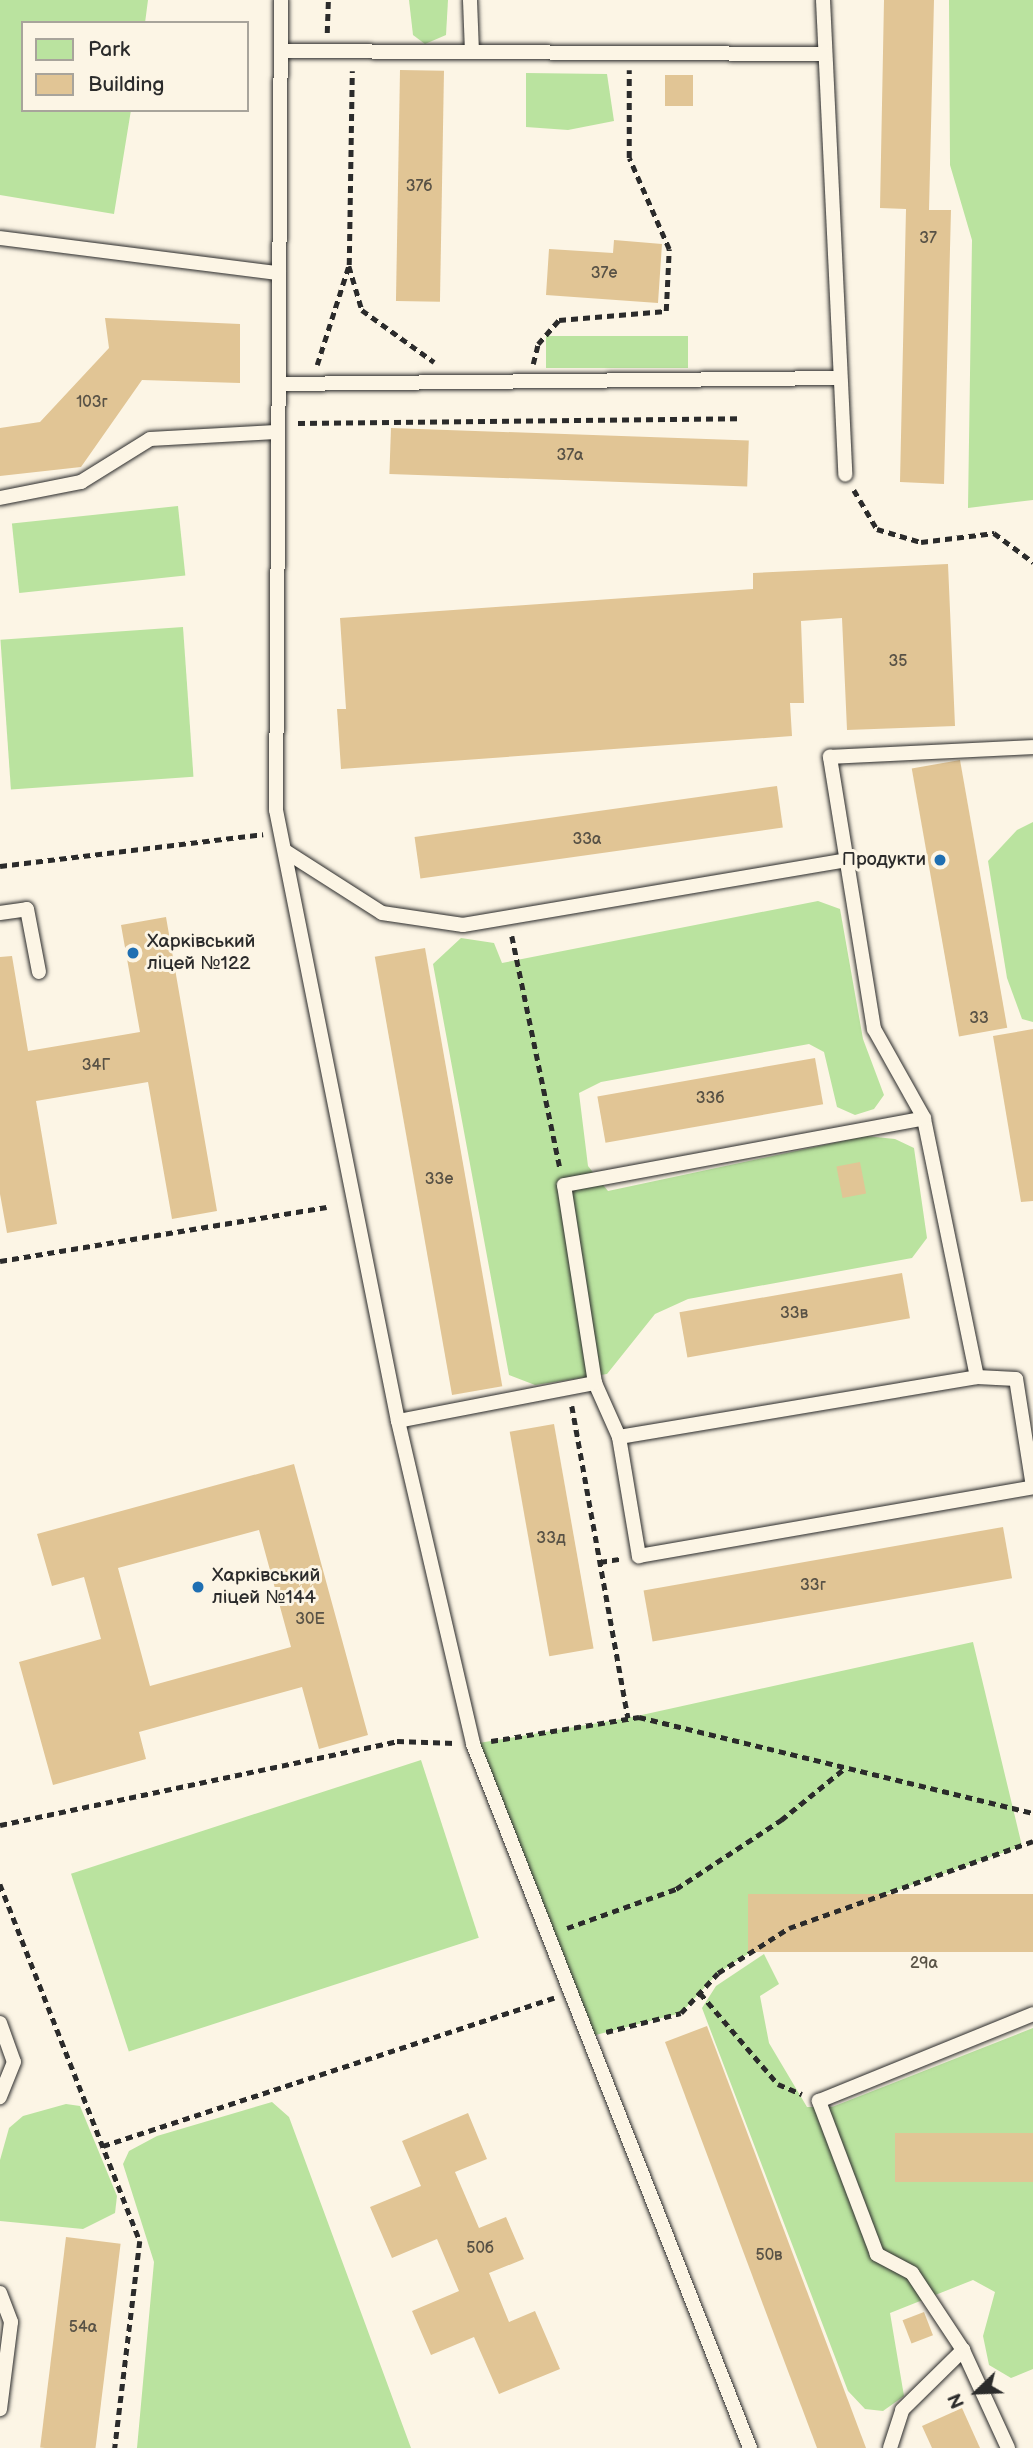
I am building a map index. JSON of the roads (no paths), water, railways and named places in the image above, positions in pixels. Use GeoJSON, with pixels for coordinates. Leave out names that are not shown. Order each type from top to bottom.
{"type":"FeatureCollection","features":[{"type":"Feature","properties":{"kind":"lane"},"geometry":{"type":"LineString","coordinates":[[281,0],[279,384],[275,432],[281,832],[398,1421],[473,1744],[750,2448]]}},
{"type":"Feature","properties":{"kind":"lane"},"geometry":{"type":"LineString","coordinates":[[470,0],[472,51]]}},
{"type":"Feature","properties":{"kind":"lane"},"geometry":{"type":"LineString","coordinates":[[823,0],[845,474]]}},
{"type":"Feature","properties":{"kind":"lane"},"geometry":{"type":"LineString","coordinates":[[281,51],[825,54]]}},
{"type":"Feature","properties":{"kind":"lane"},"geometry":{"type":"LineString","coordinates":[[0,238],[279,273]]}},
{"type":"Feature","properties":{"kind":"lane"},"geometry":{"type":"LineString","coordinates":[[279,384],[839,378]]}},
{"type":"Feature","properties":{"kind":"lane"},"geometry":{"type":"LineString","coordinates":[[0,498],[81,482],[149,439],[275,432]]}},
{"type":"Feature","properties":{"kind":"lane"},"geometry":{"type":"LineString","coordinates":[[977,1377],[925,1118],[874,1029],[830,757],[1033,747]]}},
{"type":"Feature","properties":{"kind":"lane"},"geometry":{"type":"LineString","coordinates":[[285,851],[382,913],[463,925],[847,860]]}},
{"type":"Feature","properties":{"kind":"lane"},"geometry":{"type":"LineString","coordinates":[[0,913],[27,909],[40,972]]}},
{"type":"Feature","properties":{"kind":"lane"},"geometry":{"type":"LineString","coordinates":[[619,1437],[977,1377],[1016,1379],[1033,1486],[639,1556],[619,1437],[595,1383],[564,1185],[925,1118]]}},
{"type":"Feature","properties":{"kind":"lane"},"geometry":{"type":"LineString","coordinates":[[398,1421],[595,1383]]}},
{"type":"Feature","properties":{"kind":"lane"},"geometry":{"type":"LineString","coordinates":[[1008,2448],[963,2350],[912,2273],[877,2255],[819,2101],[1033,2014]]}},
{"type":"Feature","properties":{"kind":"lane"},"geometry":{"type":"LineString","coordinates":[[0,2023],[14,2062],[0,2096]]}},
{"type":"Feature","properties":{"kind":"lane"},"geometry":{"type":"LineString","coordinates":[[0,2293],[10,2322],[0,2409]]}},
{"type":"Feature","properties":{"kind":"lane"},"geometry":{"type":"LineString","coordinates":[[890,2448],[902,2410],[963,2350]]}},
{"type":"Feature","properties":{"kind":"place","name":"Продукти"},"geometry":{"type":"Point","coordinates":[940,860]}},
{"type":"Feature","properties":{"kind":"place","name":"Харківський ліцей №122"},"geometry":{"type":"Point","coordinates":[133,953]}},
{"type":"Feature","properties":{"kind":"place","name":"Харківський ліцей №144"},"geometry":{"type":"Point","coordinates":[198,1587]}}]}
